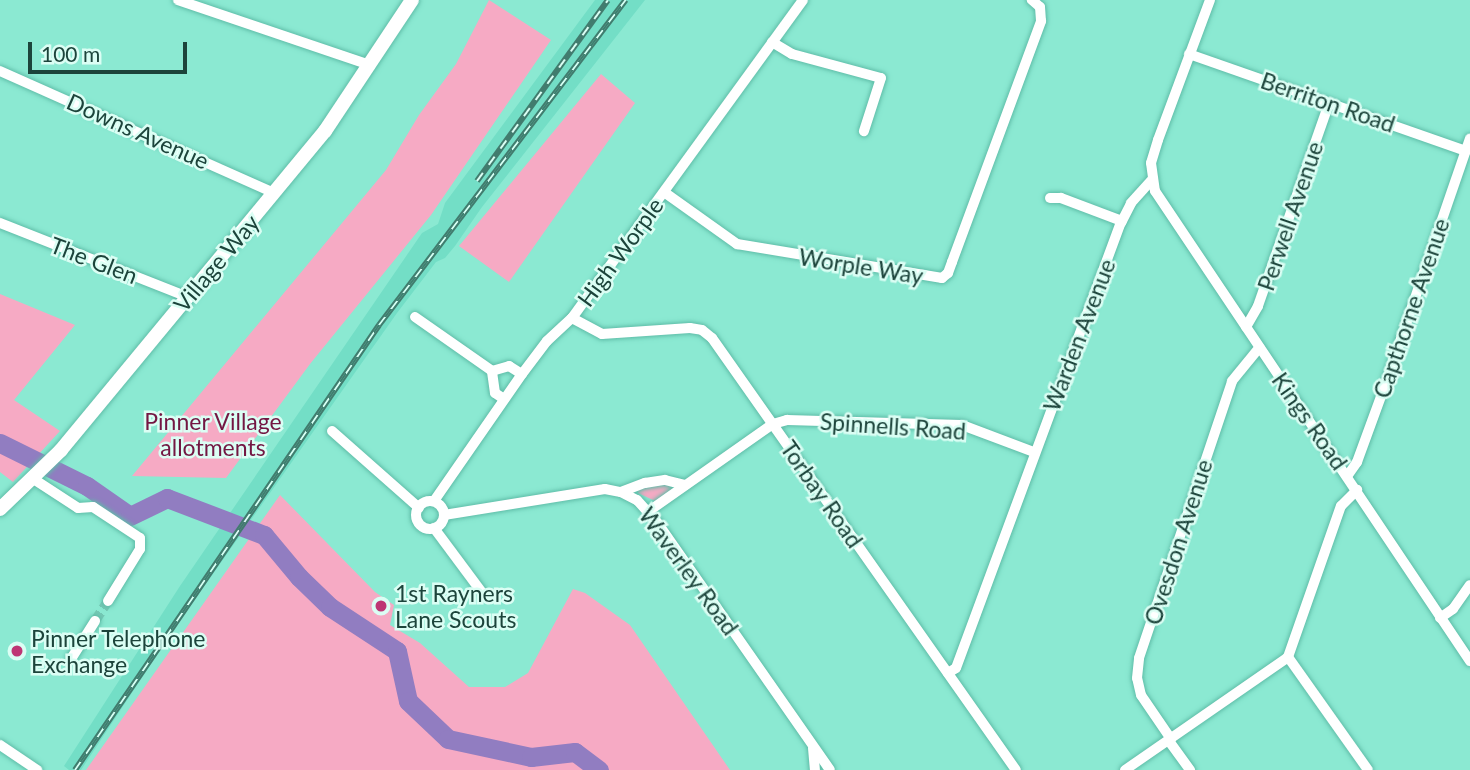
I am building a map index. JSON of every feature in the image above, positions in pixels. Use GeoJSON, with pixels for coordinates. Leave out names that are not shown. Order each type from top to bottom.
{"type":"FeatureCollection","features":[{"type":"Feature","properties":{"kind":"street"},"geometry":{"type":"LineString","coordinates":[[178,0],[370,65]]}},
{"type":"Feature","properties":{"kind":"street","name":"Village Way"},"geometry":{"type":"LineString","coordinates":[[0,509],[41,470],[325,131],[412,0]]}},
{"type":"Feature","properties":{"kind":"street","name":"High Worple"},"geometry":{"type":"LineString","coordinates":[[434,501],[522,374],[547,341],[572,318],[803,0]]}},
{"type":"Feature","properties":{"kind":"street","name":"Worple Way"},"geometry":{"type":"LineString","coordinates":[[664,192],[737,244],[942,278],[948,273],[1041,21],[1040,7],[1032,0]]}},
{"type":"Feature","properties":{"kind":"street"},"geometry":{"type":"LineString","coordinates":[[1152,180],[1152,163],[1158,140],[1210,0]]}},
{"type":"Feature","properties":{"kind":"street"},"geometry":{"type":"LineString","coordinates":[[772,42],[792,54],[881,78],[864,131]]}},
{"type":"Feature","properties":{"kind":"street","name":"Berriton Road"},"geometry":{"type":"LineString","coordinates":[[1189,54],[1466,151]]}},
{"type":"Feature","properties":{"kind":"street","name":"Downs Avenue"},"geometry":{"type":"LineString","coordinates":[[0,71],[274,193]]}},
{"type":"Feature","properties":{"kind":"street","name":"Perwell Avenue"},"geometry":{"type":"LineString","coordinates":[[1246,327],[1258,306],[1329,103]]}},
{"type":"Feature","properties":{"kind":"street","name":"Capthorne Avenue"},"geometry":{"type":"LineString","coordinates":[[1348,475],[1357,462],[1470,139]]}},
{"type":"Feature","properties":{"kind":"street","name":"Warden Avenue"},"geometry":{"type":"LineString","coordinates":[[948,673],[956,668],[1122,221],[1131,203],[1152,180]]}},
{"type":"Feature","properties":{"kind":"street","name":"Kings Road"},"geometry":{"type":"LineString","coordinates":[[1152,180],[1166,210],[1348,475],[1470,661]]}},
{"type":"Feature","properties":{"kind":"street"},"geometry":{"type":"LineString","coordinates":[[1050,198],[1060,198],[1122,221]]}},
{"type":"Feature","properties":{"kind":"street","name":"The Glen"},"geometry":{"type":"LineString","coordinates":[[0,223],[188,297]]}},
{"type":"Feature","properties":{"kind":"street"},"geometry":{"type":"LineString","coordinates":[[415,317],[492,370],[509,366],[522,374]]}},
{"type":"Feature","properties":{"kind":"street","name":"Torbay Road"},"geometry":{"type":"LineString","coordinates":[[572,318],[602,334],[690,328],[702,330],[712,338],[1016,770]]}},
{"type":"Feature","properties":{"kind":"street","name":"Ovesdon Avenue"},"geometry":{"type":"LineString","coordinates":[[1190,770],[1141,695],[1137,678],[1139,658],[1232,381],[1259,348]]}},
{"type":"Feature","properties":{"kind":"street"},"geometry":{"type":"LineString","coordinates":[[492,370],[495,393],[504,399]]}},
{"type":"Feature","properties":{"kind":"street","name":"Spinnells Road"},"geometry":{"type":"LineString","coordinates":[[649,511],[773,424],[787,420],[962,425],[1034,452]]}},
{"type":"Feature","properties":{"kind":"street"},"geometry":{"type":"LineString","coordinates":[[332,431],[419,508]]}},
{"type":"Feature","properties":{"kind":"street"},"geometry":{"type":"LineString","coordinates":[[41,470],[78,508],[93,507],[140,538],[141,544],[108,601]]}},
{"type":"Feature","properties":{"kind":"street"},"geometry":{"type":"LineString","coordinates":[[621,492],[645,483],[665,480],[685,485]]}},
{"type":"Feature","properties":{"kind":"street","name":"Waverley Road"},"geometry":{"type":"LineString","coordinates":[[444,515],[605,489],[621,492],[649,511],[830,770]]}},
{"type":"Feature","properties":{"kind":"street"},"geometry":{"type":"LineString","coordinates":[[1125,770],[1288,657],[1341,506],[1357,490]]}},
{"type":"Feature","properties":{"kind":"street"},"geometry":{"type":"LineString","coordinates":[[434,501],[442,506],[444,515],[441,523],[434,528],[425,527],[419,522],[419,508],[425,502],[434,501]]}},
{"type":"Feature","properties":{"kind":"street"},"geometry":{"type":"LineString","coordinates":[[434,528],[483,594]]}},
{"type":"Feature","properties":{"kind":"street"},"geometry":{"type":"LineString","coordinates":[[1440,618],[1453,609],[1470,585]]}},
{"type":"Feature","properties":{"kind":"street"},"geometry":{"type":"LineString","coordinates":[[71,659],[95,621]]}},
{"type":"Feature","properties":{"kind":"street"},"geometry":{"type":"LineString","coordinates":[[1288,657],[1368,770]]}},
{"type":"Feature","properties":{"kind":"street"},"geometry":{"type":"LineString","coordinates":[[0,745],[37,770]]}},
{"type":"Feature","properties":{"kind":"street"},"geometry":{"type":"LineString","coordinates":[[813,747],[815,770]]}},
{"type":"Feature","properties":{"kind":"shaded area"},"geometry":{"type":"Polygon","coordinates":[[[595,0],[645,0],[482,207],[455,246],[445,258],[436,262],[397,313],[174,629],[81,770],[69,770],[64,766],[180,586],[422,233],[438,224],[445,203],[595,0]]]}},
{"type":"Feature","properties":{"kind":"green space","name":"Pinner Village allotments"},"geometry":{"type":"Polygon","coordinates":[[[489,0],[551,40],[431,215],[310,364],[226,478],[132,476],[386,170],[419,115],[456,64],[489,0]]]}},
{"type":"Feature","properties":{"kind":"green space"},"geometry":{"type":"Polygon","coordinates":[[[601,74],[635,103],[509,282],[459,246],[601,74]]]}},
{"type":"Feature","properties":{"kind":"green space"},"geometry":{"type":"Polygon","coordinates":[[[0,294],[75,325],[14,400],[60,431],[13,482],[0,472],[0,294]]]}},
{"type":"Feature","properties":{"kind":"green space"},"geometry":{"type":"Polygon","coordinates":[[[667,482],[672,489],[655,501],[638,493],[638,488],[667,482]]]}},
{"type":"Feature","properties":{"kind":"green space"},"geometry":{"type":"Polygon","coordinates":[[[280,495],[375,592],[394,605],[390,625],[420,643],[469,687],[505,687],[528,673],[573,589],[585,593],[630,625],[730,770],[86,770],[280,495]]]}},
{"type":"Feature","properties":{"kind":"waterway"},"geometry":{"type":"LineString","coordinates":[[0,443],[87,486],[130,516],[167,498],[264,535],[299,577],[330,607],[397,651],[408,701],[448,739],[531,757],[575,752],[599,770]]}},
{"type":"Feature","properties":{"kind":"tunnel"},"geometry":{"type":"LineString","coordinates":[[95,621],[108,601]]}},
{"type":"Feature","properties":{"kind":"railway"},"geometry":{"type":"LineString","coordinates":[[477,181],[608,0]]}},
{"type":"Feature","properties":{"kind":"railway"},"geometry":{"type":"LineString","coordinates":[[75,770],[379,325],[626,0]]}},
{"type":"Feature","properties":{"kind":"place","name":"1st Rayners Lane Scouts"},"geometry":{"type":"Point","coordinates":[381,606]}},
{"type":"Feature","properties":{"kind":"place","name":"Pinner Telephone Exchange"},"geometry":{"type":"Point","coordinates":[17,651]}}]}
